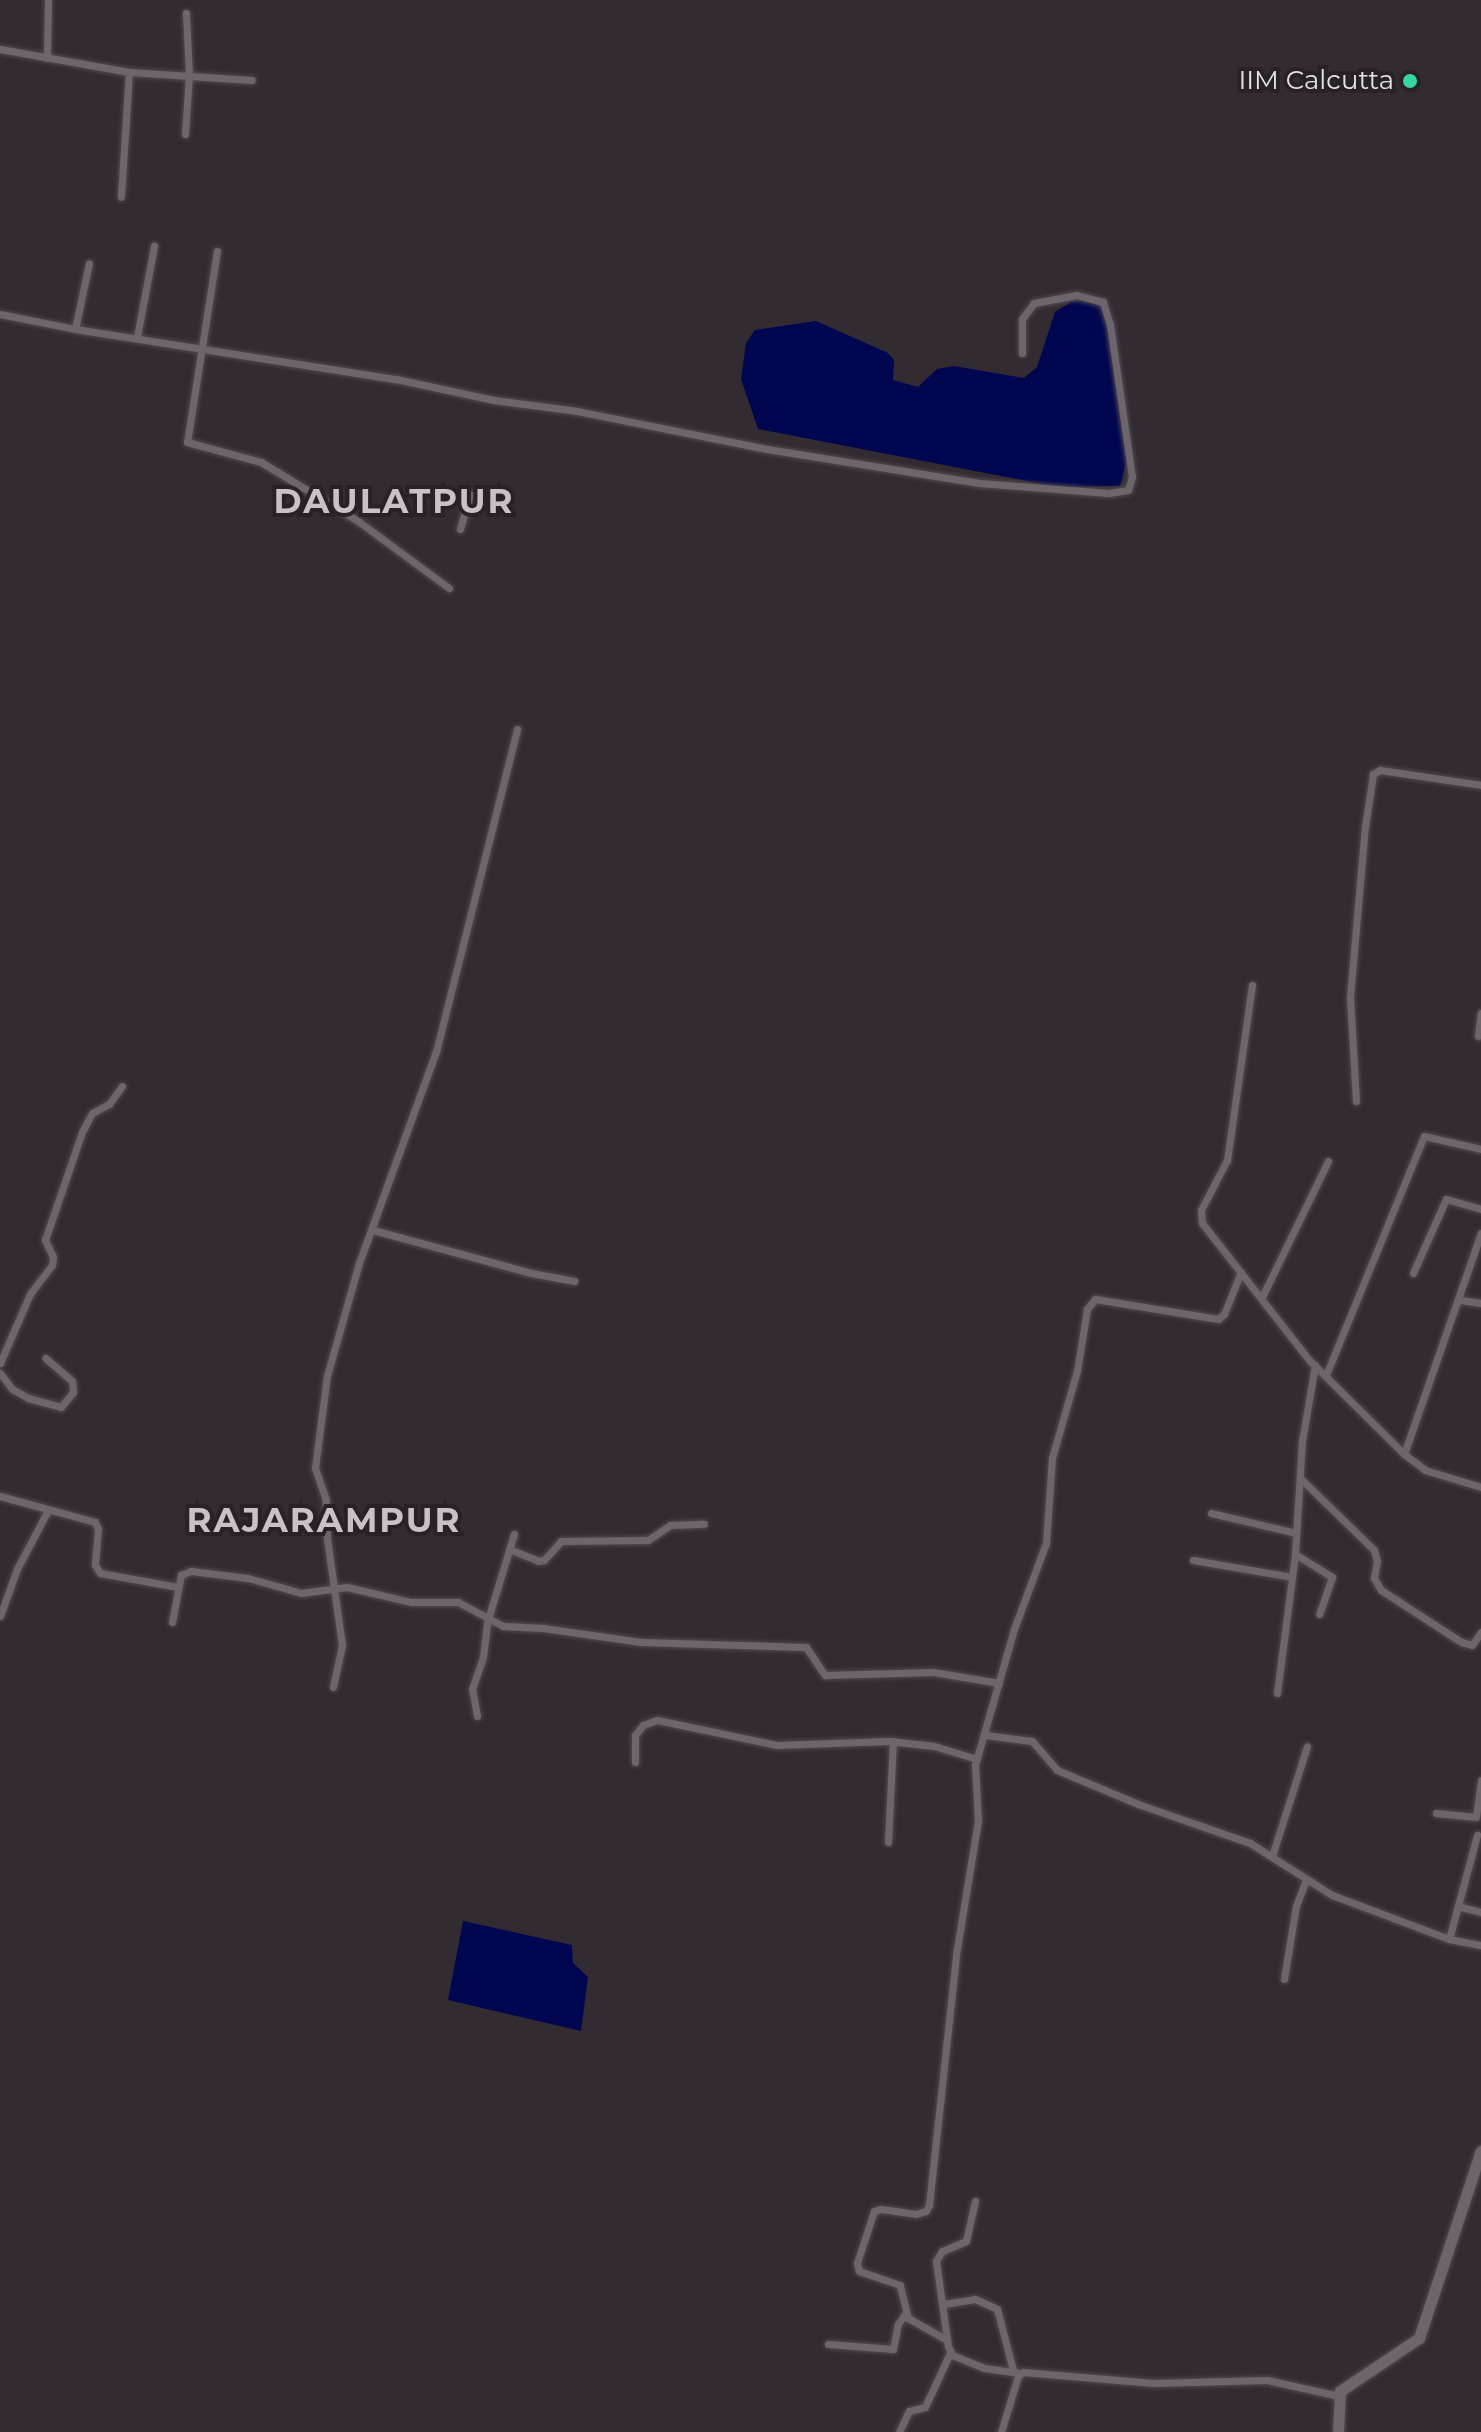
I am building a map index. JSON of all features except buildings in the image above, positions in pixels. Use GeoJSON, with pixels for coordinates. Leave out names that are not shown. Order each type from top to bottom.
{"type":"FeatureCollection","features":[{"type":"Feature","properties":{"kind":"street"},"geometry":{"type":"LineString","coordinates":[[47,58],[48,0]]}},
{"type":"Feature","properties":{"kind":"street"},"geometry":{"type":"LineString","coordinates":[[185,134],[189,75],[186,13]]}},
{"type":"Feature","properties":{"kind":"street"},"geometry":{"type":"LineString","coordinates":[[0,49],[129,72],[252,80]]}},
{"type":"Feature","properties":{"kind":"street"},"geometry":{"type":"LineString","coordinates":[[121,197],[129,72]]}},
{"type":"Feature","properties":{"kind":"street"},"geometry":{"type":"LineString","coordinates":[[137,337],[154,246]]}},
{"type":"Feature","properties":{"kind":"street"},"geometry":{"type":"LineString","coordinates":[[217,251],[187,442],[261,462],[358,521],[449,588]]}},
{"type":"Feature","properties":{"kind":"street"},"geometry":{"type":"LineString","coordinates":[[75,329],[89,263]]}},
{"type":"Feature","properties":{"kind":"street"},"geometry":{"type":"LineString","coordinates":[[0,314],[75,329],[396,379],[494,400],[577,411],[767,449],[979,483],[1109,493],[1128,490],[1132,477],[1110,325],[1103,302],[1077,295],[1034,303],[1022,319],[1022,353]]}},
{"type":"Feature","properties":{"kind":"street"},"geometry":{"type":"LineString","coordinates":[[460,529],[470,494]]}},
{"type":"Feature","properties":{"kind":"street"},"geometry":{"type":"LineString","coordinates":[[333,1687],[342,1645],[325,1495],[315,1468],[324,1394],[333,1349],[436,1052],[517,729]]}},
{"type":"Feature","properties":{"kind":"street"},"geometry":{"type":"LineString","coordinates":[[1356,1101],[1350,997],[1365,827],[1373,774],[1380,770],[1481,785]]}},
{"type":"Feature","properties":{"kind":"street"},"geometry":{"type":"LineString","coordinates":[[1252,985],[1227,1160],[1200,1216],[1315,1365],[1404,1454],[1425,1470],[1481,1487]]}},
{"type":"Feature","properties":{"kind":"street"},"geometry":{"type":"LineString","coordinates":[[1478,1036],[1481,1013]]}},
{"type":"Feature","properties":{"kind":"street"},"geometry":{"type":"LineString","coordinates":[[0,1363],[30,1294],[52,1265],[53,1257],[45,1240],[82,1132],[92,1113],[109,1104],[122,1086]]}},
{"type":"Feature","properties":{"kind":"street"},"geometry":{"type":"LineString","coordinates":[[1326,1375],[1424,1136],[1481,1149]]}},
{"type":"Feature","properties":{"kind":"street"},"geometry":{"type":"LineString","coordinates":[[1262,1297],[1328,1161]]}},
{"type":"Feature","properties":{"kind":"street"},"geometry":{"type":"LineString","coordinates":[[1413,1273],[1446,1199],[1481,1209]]}},
{"type":"Feature","properties":{"kind":"street"},"geometry":{"type":"LineString","coordinates":[[373,1230],[531,1273],[574,1281]]}},
{"type":"Feature","properties":{"kind":"street"},"geometry":{"type":"LineString","coordinates":[[1404,1454],[1481,1233]]}},
{"type":"Feature","properties":{"kind":"street"},"geometry":{"type":"LineString","coordinates":[[828,2344],[893,2349],[898,2324],[905,2314],[900,2285],[859,2271],[857,2263],[874,2211],[881,2209],[916,2214],[926,2211],[929,2205],[954,1970],[978,1820],[977,1759],[992,1737],[999,1683],[1027,1588],[1046,1543],[1052,1458],[1077,1371],[1087,1309],[1098,1299],[1218,1319],[1224,1314],[1241,1272]]}},
{"type":"Feature","properties":{"kind":"street"},"geometry":{"type":"LineString","coordinates":[[1460,1300],[1481,1303]]}},
{"type":"Feature","properties":{"kind":"street"},"geometry":{"type":"LineString","coordinates":[[0,1373],[12,1389],[28,1398],[61,1407],[73,1392],[72,1381],[46,1358]]}},
{"type":"Feature","properties":{"kind":"street"},"geometry":{"type":"LineString","coordinates":[[1277,1693],[1315,1365]]}},
{"type":"Feature","properties":{"kind":"street"},"geometry":{"type":"LineString","coordinates":[[1300,1478],[1374,1550],[1377,1561],[1374,1578],[1381,1590],[1461,1642],[1472,1645],[1481,1632]]}},
{"type":"Feature","properties":{"kind":"street"},"geometry":{"type":"LineString","coordinates":[[0,1496],[97,1524],[95,1565],[100,1573],[178,1587]]}},
{"type":"Feature","properties":{"kind":"street"},"geometry":{"type":"LineString","coordinates":[[0,1616],[17,1569],[47,1512]]}},
{"type":"Feature","properties":{"kind":"street"},"geometry":{"type":"LineString","coordinates":[[1211,1513],[1296,1533]]}},
{"type":"Feature","properties":{"kind":"street"},"geometry":{"type":"LineString","coordinates":[[509,1549],[538,1561],[544,1560],[561,1541],[648,1540],[670,1525],[704,1524]]}},
{"type":"Feature","properties":{"kind":"street"},"geometry":{"type":"LineString","coordinates":[[477,1716],[472,1689],[483,1657],[488,1619],[514,1534]]}},
{"type":"Feature","properties":{"kind":"street"},"geometry":{"type":"LineString","coordinates":[[1295,1554],[1332,1577],[1319,1614]]}},
{"type":"Feature","properties":{"kind":"street"},"geometry":{"type":"LineString","coordinates":[[1193,1560],[1292,1577]]}},
{"type":"Feature","properties":{"kind":"street"},"geometry":{"type":"LineString","coordinates":[[172,1622],[181,1575],[191,1571],[248,1578],[301,1593],[356,1588],[411,1602],[458,1602],[503,1626],[543,1628],[641,1642],[806,1647],[811,1650],[825,1675],[933,1672],[999,1683]]}},
{"type":"Feature","properties":{"kind":"street"},"geometry":{"type":"LineString","coordinates":[[635,1762],[635,1735],[643,1725],[657,1720],[777,1745],[893,1741],[934,1746],[977,1759]]}},
{"type":"Feature","properties":{"kind":"street"},"geometry":{"type":"LineString","coordinates":[[992,1737],[1032,1741],[1051,1764],[1068,1775],[1250,1843],[1272,1856],[1303,1887],[1449,1939],[1481,1945]]}},
{"type":"Feature","properties":{"kind":"street"},"geometry":{"type":"LineString","coordinates":[[888,1842],[893,1741]]}},
{"type":"Feature","properties":{"kind":"street"},"geometry":{"type":"LineString","coordinates":[[1272,1856],[1307,1746]]}},
{"type":"Feature","properties":{"kind":"street"},"geometry":{"type":"LineString","coordinates":[[1436,1813],[1476,1817],[1481,1780]]}},
{"type":"Feature","properties":{"kind":"street"},"geometry":{"type":"LineString","coordinates":[[1449,1939],[1477,1835]]}},
{"type":"Feature","properties":{"kind":"street"},"geometry":{"type":"LineString","coordinates":[[1284,1979],[1303,1887]]}},
{"type":"Feature","properties":{"kind":"street"},"geometry":{"type":"LineString","coordinates":[[1458,1906],[1481,1912]]}},
{"type":"Feature","properties":{"kind":"street"},"geometry":{"type":"LineString","coordinates":[[1338,2432],[1339,2396],[1346,2385],[1419,2338],[1481,2151]]}},
{"type":"Feature","properties":{"kind":"street"},"geometry":{"type":"LineString","coordinates":[[899,2432],[909,2411],[925,2407],[950,2353],[936,2266],[938,2254],[966,2241],[975,2201]]}},
{"type":"Feature","properties":{"kind":"street"},"geometry":{"type":"LineString","coordinates":[[944,2304],[975,2299],[997,2309],[1016,2372],[1001,2432]]}},
{"type":"Feature","properties":{"kind":"street"},"geometry":{"type":"LineString","coordinates":[[905,2314],[947,2340]]}},
{"type":"Feature","properties":{"kind":"street"},"geometry":{"type":"LineString","coordinates":[[950,2353],[984,2368],[1016,2372],[1172,2384],[1259,2380],[1339,2396]]}},
{"type":"Feature","properties":{"kind":"shaded area"},"geometry":{"type":"Polygon","coordinates":[[[1103,299],[1127,459],[1120,486],[1058,487],[758,429],[741,379],[746,343],[755,330],[816,321],[888,353],[894,360],[893,380],[918,387],[937,369],[954,366],[1024,378],[1037,367],[1055,312],[1071,302],[1103,299]]]}},
{"type":"Feature","properties":{"kind":"shaded area"},"geometry":{"type":"Polygon","coordinates":[[[463,1921],[572,1945],[573,1963],[588,1977],[581,2031],[448,2000],[463,1921]]]}},
{"type":"Feature","properties":{"kind":"place","name":"IIM Calcutta"},"geometry":{"type":"Point","coordinates":[1410,81]}},
{"type":"Feature","properties":{"kind":"district","name":"DAULATPUR"},"geometry":{"type":"Point","coordinates":[394,502]}},
{"type":"Feature","properties":{"kind":"district","name":"RAJARAMPUR"},"geometry":{"type":"Point","coordinates":[324,1521]}}]}
